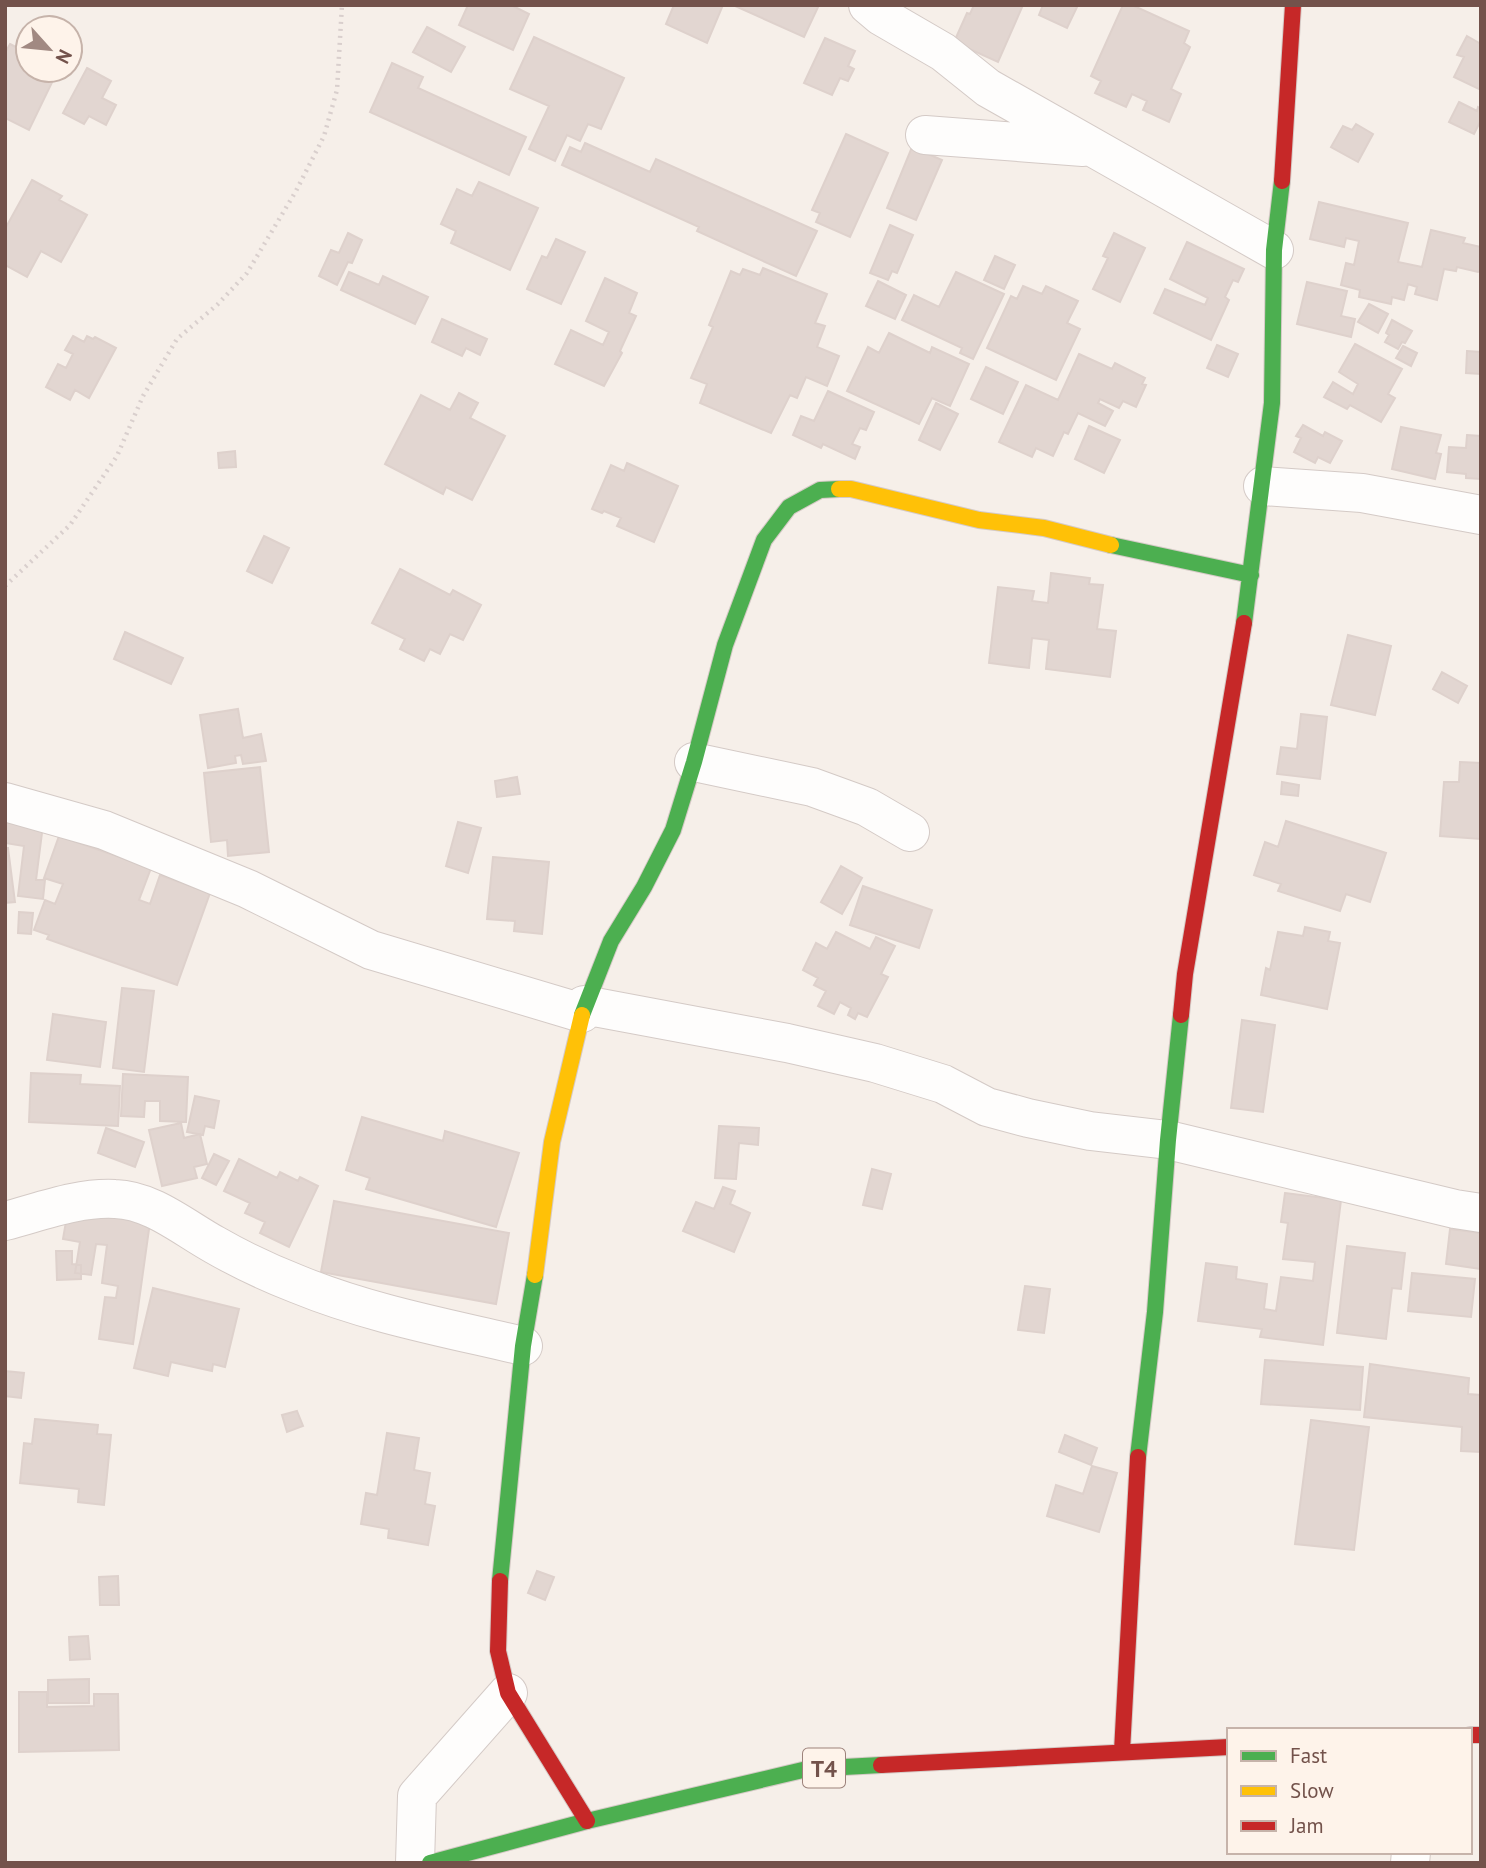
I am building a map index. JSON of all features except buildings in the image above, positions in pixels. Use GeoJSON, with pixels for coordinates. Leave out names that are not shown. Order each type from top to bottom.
{"type":"FeatureCollection","features":[{"type":"Feature","properties":{"kind":"main road"},"geometry":{"type":"LineString","coordinates":[[1122,1751],[1140,1430],[1155,1312],[1168,1140],[1185,974],[1264,486],[1272,403],[1273,250],[1285,160],[1293,5]]}},
{"type":"Feature","properties":{"kind":"main road"},"geometry":{"type":"LineString","coordinates":[[587,1821],[508,1693],[499,1651],[498,1605],[523,1346],[536,1272],[552,1142],[583,1009],[611,941],[673,830],[725,645],[764,540],[789,507],[820,490],[851,489],[979,520],[1044,528],[1128,551],[1251,575]]}},
{"type":"Feature","properties":{"kind":"main road","name":"T4"},"geometry":{"type":"LineString","coordinates":[[430,1863],[587,1821],[807,1769],[1227,1746]]}},
{"type":"Feature","properties":{"kind":"street"},"geometry":{"type":"LineString","coordinates":[[868,5],[881,16],[943,52],[988,88],[1273,250]]}},
{"type":"Feature","properties":{"kind":"street"},"geometry":{"type":"LineString","coordinates":[[925,135],[1092,148]]}},
{"type":"Feature","properties":{"kind":"street"},"geometry":{"type":"LineString","coordinates":[[1264,486],[1362,493],[1481,514]]}},
{"type":"Feature","properties":{"kind":"street"},"geometry":{"type":"LineString","coordinates":[[694,762],[813,787],[867,807],[911,832]]}},
{"type":"Feature","properties":{"kind":"street"},"geometry":{"type":"LineString","coordinates":[[5,802],[104,830],[248,889],[371,950],[583,1009],[787,1043],[875,1063],[943,1084],[987,1107],[1028,1118],[1090,1131],[1168,1140],[1481,1213]]}},
{"type":"Feature","properties":{"kind":"street"},"geometry":{"type":"LineString","coordinates":[[5,1221],[86,1200],[116,1198],[144,1204],[216,1246],[321,1293],[371,1311],[523,1346]]}},
{"type":"Feature","properties":{"kind":"street"},"geometry":{"type":"LineString","coordinates":[[415,1863],[417,1796],[508,1693]]}},
{"type":"Feature","properties":{"kind":"path"},"geometry":{"type":"LineString","coordinates":[[5,586],[70,525],[117,456],[143,396],[177,339],[218,304],[247,273],[296,191],[324,136],[337,90],[342,5]]}},
{"type":"Feature","properties":{"kind":"traffic: fast"},"geometry":{"type":"LineString","coordinates":[[1244,623],[1272,403],[1274,250],[1282,181]]}},
{"type":"Feature","properties":{"kind":"traffic: fast"},"geometry":{"type":"LineString","coordinates":[[582,1015],[611,941],[644,887],[673,830],[725,645],[764,540],[789,507],[820,490],[839,489]]}},
{"type":"Feature","properties":{"kind":"traffic: fast"},"geometry":{"type":"LineString","coordinates":[[1111,545],[1251,575]]}},
{"type":"Feature","properties":{"kind":"traffic: fast"},"geometry":{"type":"LineString","coordinates":[[1138,1457],[1155,1312],[1181,1015]]}},
{"type":"Feature","properties":{"kind":"traffic: fast"},"geometry":{"type":"LineString","coordinates":[[500,1581],[523,1346],[535,1275]]}},
{"type":"Feature","properties":{"kind":"traffic: fast"},"geometry":{"type":"LineString","coordinates":[[430,1863],[587,1821],[807,1769],[881,1765]]}},
{"type":"Feature","properties":{"kind":"traffic: slow"},"geometry":{"type":"LineString","coordinates":[[839,489],[851,489],[979,520],[1044,528],[1111,545]]}},
{"type":"Feature","properties":{"kind":"traffic: slow"},"geometry":{"type":"LineString","coordinates":[[535,1275],[552,1142],[582,1015]]}},
{"type":"Feature","properties":{"kind":"traffic: jam"},"geometry":{"type":"LineString","coordinates":[[1282,181],[1293,5]]}},
{"type":"Feature","properties":{"kind":"traffic: jam"},"geometry":{"type":"LineString","coordinates":[[1181,1015],[1185,974],[1244,623]]}},
{"type":"Feature","properties":{"kind":"traffic: jam"},"geometry":{"type":"LineString","coordinates":[[1122,1751],[1138,1457]]}},
{"type":"Feature","properties":{"kind":"traffic: jam"},"geometry":{"type":"LineString","coordinates":[[500,1581],[498,1651],[508,1693],[587,1821]]}},
{"type":"Feature","properties":{"kind":"traffic: jam"},"geometry":{"type":"LineString","coordinates":[[1472,1735],[1481,1735]]}},
{"type":"Feature","properties":{"kind":"traffic: jam"},"geometry":{"type":"LineString","coordinates":[[881,1765],[1227,1747]]}}]}
